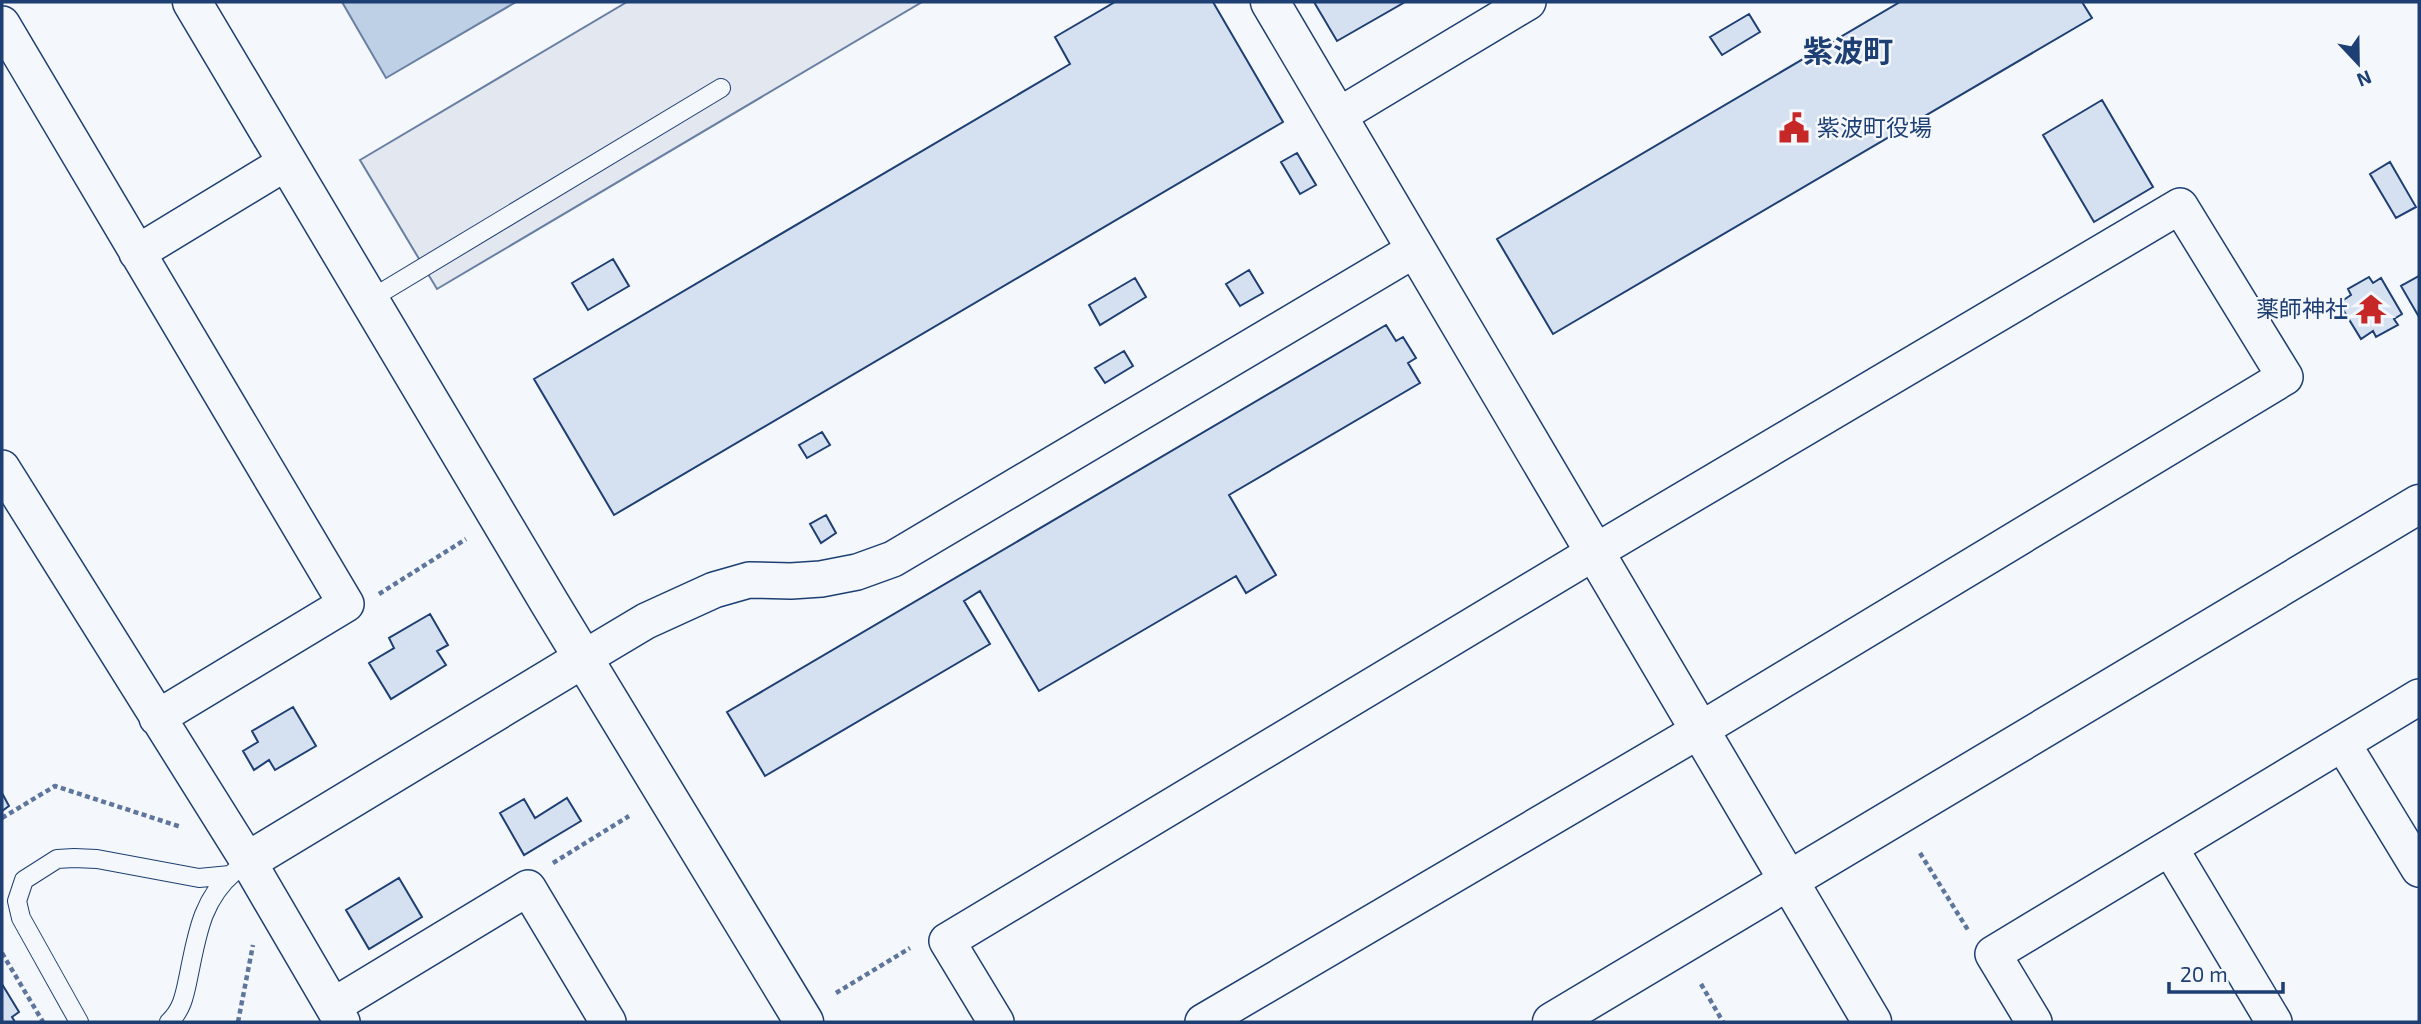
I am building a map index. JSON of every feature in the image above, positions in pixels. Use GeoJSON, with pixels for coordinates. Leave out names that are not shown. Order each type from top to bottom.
{"type":"FeatureCollection","features":[{"type":"Feature","properties":{"kind":"street"},"geometry":{"type":"LineString","coordinates":[[192,2],[804,1022]]}},
{"type":"Feature","properties":{"kind":"street"},"geometry":{"type":"LineString","coordinates":[[1270,2],[1872,1022]]}},
{"type":"Feature","properties":{"kind":"street"},"geometry":{"type":"LineString","coordinates":[[1338,116],[1528,2]]}},
{"type":"Feature","properties":{"kind":"street"},"geometry":{"type":"LineString","coordinates":[[2,24],[346,604],[157,718]]}},
{"type":"Feature","properties":{"kind":"street"},"geometry":{"type":"LineString","coordinates":[[137,253],[287,162]]}},
{"type":"Feature","properties":{"kind":"street"},"geometry":{"type":"LineString","coordinates":[[996,1022],[947,942],[1595,552],[2180,206],[2285,377],[1700,730],[1203,1022]]}},
{"type":"Feature","properties":{"kind":"street"},"geometry":{"type":"LineString","coordinates":[[239,868],[646,621],[714,590],[749,580],[821,579],[856,572],[892,559],[1416,249]]}},
{"type":"Feature","properties":{"kind":"street"},"geometry":{"type":"LineString","coordinates":[[2,468],[12,506],[157,718],[239,868],[337,1014],[528,888],[608,1022]]}},
{"type":"Feature","properties":{"kind":"street"},"geometry":{"type":"LineString","coordinates":[[1552,1022],[2419,504]]}},
{"type":"Feature","properties":{"kind":"street"},"geometry":{"type":"LineString","coordinates":[[2034,1022],[1993,954],[2419,697]]}},
{"type":"Feature","properties":{"kind":"street"},"geometry":{"type":"LineString","coordinates":[[2343,744],[2419,869]]}},
{"type":"Feature","properties":{"kind":"street"},"geometry":{"type":"LineString","coordinates":[[2169,848],[2274,1022]]}},
{"type":"Feature","properties":{"kind":"lane"},"geometry":{"type":"LineString","coordinates":[[369,300],[721,88]]}},
{"type":"Feature","properties":{"kind":"lane"},"geometry":{"type":"LineString","coordinates":[[79,1022],[21,918],[17,901],[24,880],[57,859],[74,858],[97,859],[199,878],[239,868]]}},
{"type":"Feature","properties":{"kind":"lane"},"geometry":{"type":"LineString","coordinates":[[169,1022],[179,1012],[198,932],[212,895],[239,868]]}},
{"type":"Feature","properties":{"kind":"path"},"geometry":{"type":"LineString","coordinates":[[346,604],[368,601],[467,539]]}},
{"type":"Feature","properties":{"kind":"path"},"geometry":{"type":"LineString","coordinates":[[2,818],[55,786],[193,831]]}},
{"type":"Feature","properties":{"kind":"path"},"geometry":{"type":"LineString","coordinates":[[528,888],[536,874],[629,816]]}},
{"type":"Feature","properties":{"kind":"path"},"geometry":{"type":"LineString","coordinates":[[1920,853],[1978,945],[1993,954]]}},
{"type":"Feature","properties":{"kind":"path"},"geometry":{"type":"LineString","coordinates":[[836,993],[924,940],[947,942]]}},
{"type":"Feature","properties":{"kind":"path"},"geometry":{"type":"LineString","coordinates":[[238,1022],[254,941]]}},
{"type":"Feature","properties":{"kind":"path"},"geometry":{"type":"LineString","coordinates":[[2,953],[43,1022]]}},
{"type":"Feature","properties":{"kind":"path"},"geometry":{"type":"LineString","coordinates":[[1701,984],[1723,1022]]}},
{"type":"Feature","properties":{"kind":"shaded area"},"geometry":{"type":"Polygon","coordinates":[[[627,2],[922,2],[437,289],[360,160],[627,2]]]}},
{"type":"Feature","properties":{"kind":"water"},"geometry":{"type":"Polygon","coordinates":[[[342,2],[516,2],[386,78],[342,2]]]}},
{"type":"Feature","properties":{"kind":"building"},"geometry":{"type":"Polygon","coordinates":[[[1115,2],[1213,2],[1283,122],[614,515],[534,379],[1070,64],[1055,37],[1115,2]]]}},
{"type":"Feature","properties":{"kind":"building"},"geometry":{"type":"Polygon","coordinates":[[[1314,2],[1405,2],[1337,41],[1314,2]]]}},
{"type":"Feature","properties":{"kind":"building","name":"紫波町役場"},"geometry":{"type":"Polygon","coordinates":[[[1900,2],[2082,2],[2092,18],[1553,334],[1497,239],[1900,2]]]}},
{"type":"Feature","properties":{"kind":"building"},"geometry":{"type":"Polygon","coordinates":[[[1749,14],[1760,32],[1722,55],[1710,37],[1749,14]]]}},
{"type":"Feature","properties":{"kind":"building"},"geometry":{"type":"Polygon","coordinates":[[[2102,100],[2153,187],[2094,222],[2043,135],[2102,100]]]}},
{"type":"Feature","properties":{"kind":"building"},"geometry":{"type":"Polygon","coordinates":[[[1297,153],[1316,185],[1300,194],[1281,162],[1297,153]]]}},
{"type":"Feature","properties":{"kind":"building"},"geometry":{"type":"Polygon","coordinates":[[[2390,162],[2416,207],[2396,218],[2370,174],[2390,162]]]}},
{"type":"Feature","properties":{"kind":"building"},"geometry":{"type":"Polygon","coordinates":[[[613,259],[629,286],[588,310],[572,283],[613,259]]]}},
{"type":"Feature","properties":{"kind":"building"},"geometry":{"type":"Polygon","coordinates":[[[1249,270],[1263,293],[1240,306],[1226,284],[1249,270]]]}},
{"type":"Feature","properties":{"kind":"building"},"geometry":{"type":"Polygon","coordinates":[[[2419,276],[2419,317],[2401,286],[2419,276]]]}},
{"type":"Feature","properties":{"kind":"building","name":"薬師神社"},"geometry":{"type":"Polygon","coordinates":[[[2369,277],[2373,283],[2381,278],[2402,314],[2394,319],[2398,325],[2376,337],[2373,331],[2361,339],[2339,303],[2351,295],[2348,289],[2369,277]]]}},
{"type":"Feature","properties":{"kind":"building"},"geometry":{"type":"Polygon","coordinates":[[[1135,278],[1146,297],[1100,325],[1089,305],[1135,278]]]}},
{"type":"Feature","properties":{"kind":"building"},"geometry":{"type":"Polygon","coordinates":[[[1386,325],[1396,341],[1403,337],[1416,358],[1408,363],[1420,383],[1229,495],[1276,575],[1246,593],[1236,576],[1039,691],[980,591],[964,601],[990,644],[765,776],[727,712],[1386,325]]]}},
{"type":"Feature","properties":{"kind":"building"},"geometry":{"type":"Polygon","coordinates":[[[1124,351],[1133,366],[1105,383],[1095,368],[1124,351]]]}},
{"type":"Feature","properties":{"kind":"building"},"geometry":{"type":"Polygon","coordinates":[[[822,432],[830,445],[807,458],[799,445],[822,432]]]}},
{"type":"Feature","properties":{"kind":"building"},"geometry":{"type":"Polygon","coordinates":[[[826,515],[836,533],[821,543],[810,524],[826,515]]]}},
{"type":"Feature","properties":{"kind":"building"},"geometry":{"type":"Polygon","coordinates":[[[430,614],[448,645],[437,651],[446,665],[391,699],[369,663],[394,648],[389,638],[430,614]]]}},
{"type":"Feature","properties":{"kind":"building"},"geometry":{"type":"Polygon","coordinates":[[[293,707],[316,746],[275,770],[269,760],[254,770],[243,751],[258,742],[252,731],[293,707]]]}},
{"type":"Feature","properties":{"kind":"building"},"geometry":{"type":"Polygon","coordinates":[[[2,793],[9,806],[2,811],[2,793]]]}},
{"type":"Feature","properties":{"kind":"building"},"geometry":{"type":"Polygon","coordinates":[[[567,798],[581,821],[524,855],[500,813],[524,799],[535,818],[567,798]]]}},
{"type":"Feature","properties":{"kind":"building"},"geometry":{"type":"Polygon","coordinates":[[[399,878],[422,917],[369,949],[346,910],[399,878]]]}},
{"type":"Feature","properties":{"kind":"building"},"geometry":{"type":"Polygon","coordinates":[[[2,984],[19,1012],[12,1017],[15,1022],[2,1022],[2,984]]]}},
{"type":"Feature","properties":{"kind":"place","name":"紫波町役場"},"geometry":{"type":"Point","coordinates":[1794,128]}},
{"type":"Feature","properties":{"kind":"place","name":"薬師神社"},"geometry":{"type":"Point","coordinates":[2371,309]}},
{"type":"Feature","properties":{"kind":"district","name":"紫波町"},"geometry":{"type":"Point","coordinates":[1848,52]}}]}
